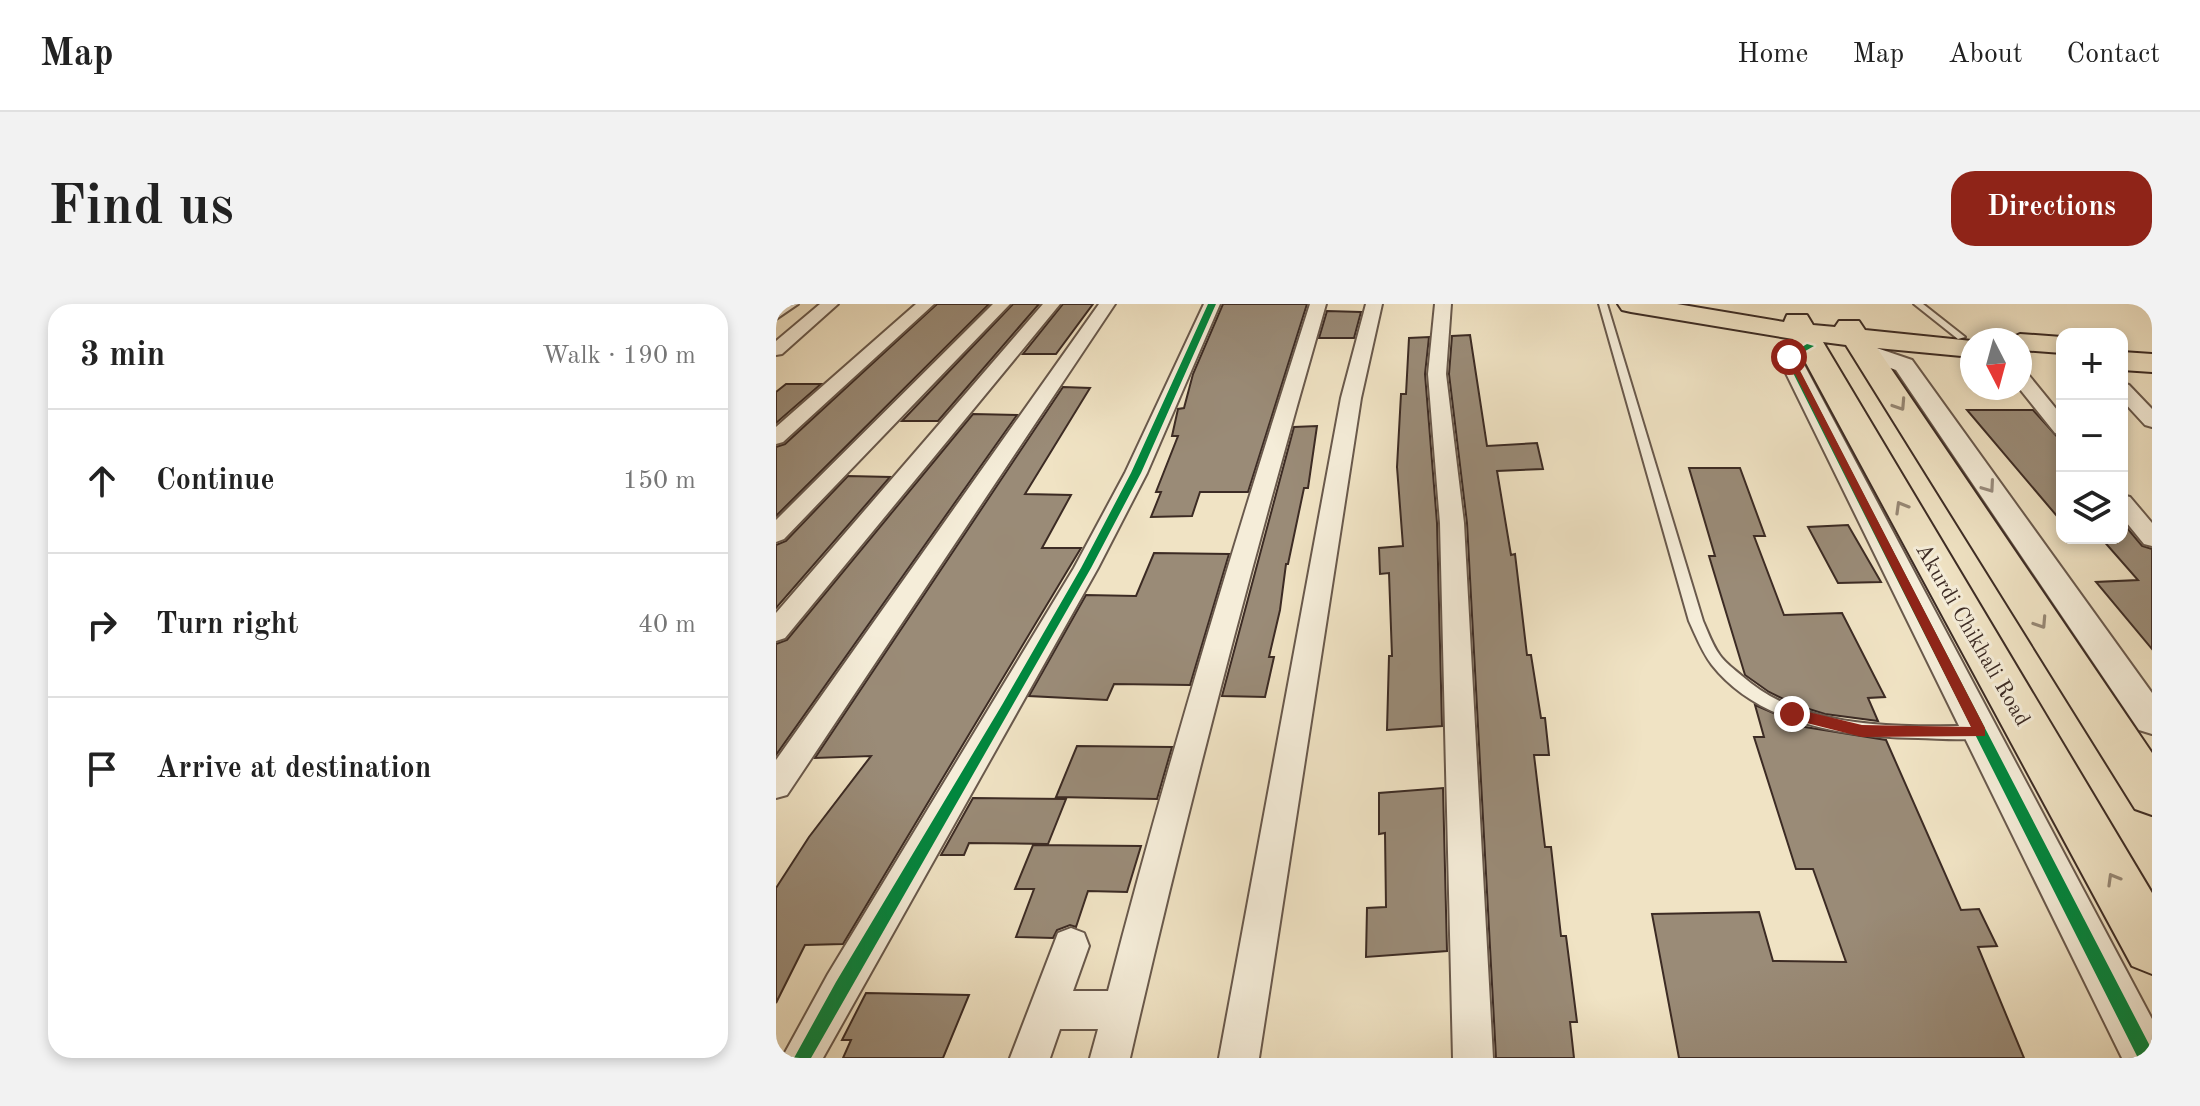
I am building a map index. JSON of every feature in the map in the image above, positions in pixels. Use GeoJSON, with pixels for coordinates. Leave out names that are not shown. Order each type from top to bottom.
{"type":"FeatureCollection","features":[{"type":"Feature","properties":{"kind":"main road"},"geometry":{"type":"LineString","coordinates":[[1631,304],[1803,333],[1857,339],[1960,343]]}},
{"type":"Feature","properties":{"kind":"main road"},"geometry":{"type":"LineString","coordinates":[[1685,304],[1803,333]]}},
{"type":"Feature","properties":{"kind":"main road","name":"Akurdi Chikhali Road"},"geometry":{"type":"LineString","coordinates":[[1803,333],[2152,946]]}},
{"type":"Feature","properties":{"kind":"main road"},"geometry":{"type":"LineString","coordinates":[[1857,339],[2152,794]]}},
{"type":"Feature","properties":{"kind":"main road"},"geometry":{"type":"LineString","coordinates":[[2032,343],[2056,345]]}},
{"type":"Feature","properties":{"kind":"main road"},"geometry":{"type":"LineString","coordinates":[[2128,349],[2152,350]]}},
{"type":"Feature","properties":{"kind":"main road"},"geometry":{"type":"LineString","coordinates":[[2032,354],[2056,356]]}},
{"type":"Feature","properties":{"kind":"main road"},"geometry":{"type":"LineString","coordinates":[[2128,361],[2152,363]]}},
{"type":"Feature","properties":{"kind":"street"},"geometry":{"type":"LineString","coordinates":[[776,314],[790,304]]}},
{"type":"Feature","properties":{"kind":"street"},"geometry":{"type":"LineString","coordinates":[[776,350],[830,304]]}},
{"type":"Feature","properties":{"kind":"street"},"geometry":{"type":"LineString","coordinates":[[776,438],[926,304]]}},
{"type":"Feature","properties":{"kind":"street"},"geometry":{"type":"LineString","coordinates":[[776,534],[1002,304]]}},
{"type":"Feature","properties":{"kind":"street"},"geometry":{"type":"LineString","coordinates":[[776,631],[1052,304]]}},
{"type":"Feature","properties":{"kind":"street"},"geometry":{"type":"LineString","coordinates":[[776,785],[1107,304]]}},
{"type":"Feature","properties":{"kind":"street"},"geometry":{"type":"LineString","coordinates":[[802,1058],[1086,568],[1146,453],[1212,304]]}},
{"type":"Feature","properties":{"kind":"street"},"geometry":{"type":"LineString","coordinates":[[1110,1058],[1166,829],[1236,574],[1318,304]]}},
{"type":"Feature","properties":{"kind":"street"},"geometry":{"type":"LineString","coordinates":[[1239,1058],[1351,398],[1374,304]]}},
{"type":"Feature","properties":{"kind":"street"},"geometry":{"type":"LineString","coordinates":[[1443,304],[1437,374],[1452,523],[1473,1058]]}},
{"type":"Feature","properties":{"kind":"street"},"geometry":{"type":"LineString","coordinates":[[1803,333],[1789,357],[2147,1058]]}},
{"type":"Feature","properties":{"kind":"street"},"geometry":{"type":"LineString","coordinates":[[1857,339],[1904,365],[2152,720]]}},
{"type":"Feature","properties":{"kind":"street"},"geometry":{"type":"LineString","coordinates":[[2032,392],[2056,422]]}},
{"type":"Feature","properties":{"kind":"street"},"geometry":{"type":"LineString","coordinates":[[2128,395],[2152,421]]}},
{"type":"Feature","properties":{"kind":"street"},"geometry":{"type":"LineString","coordinates":[[2128,509],[2152,538]]}},
{"type":"Feature","properties":{"kind":"street"},"geometry":{"type":"LineString","coordinates":[[1030,1058],[1071,946]]}},
{"type":"Feature","properties":{"kind":"street"},"geometry":{"type":"LineString","coordinates":[[1048,1010],[1122,1010]]}},
{"type":"Feature","properties":{"kind":"lane"},"geometry":{"type":"LineString","coordinates":[[1603,304],[1696,621],[1717,663],[1750,693],[1792,714],[1862,731],[1981,732]]}},
{"type":"Feature","properties":{"kind":"lane"},"geometry":{"type":"LineString","coordinates":[[1918,304],[1960,338]]}},
{"type":"Feature","properties":{"kind":"building"},"geometry":{"type":"Polygon","coordinates":[[[937,304],[989,304],[776,516],[776,447],[785,444],[937,304]]]}},
{"type":"Feature","properties":{"kind":"building"},"geometry":{"type":"Polygon","coordinates":[[[1013,304],[1039,304],[938,421],[902,421],[1013,304]]]}},
{"type":"Feature","properties":{"kind":"building"},"geometry":{"type":"Polygon","coordinates":[[[1063,304],[1093,304],[1056,354],[1023,354],[1063,304]]]}},
{"type":"Feature","properties":{"kind":"building"},"geometry":{"type":"Polygon","coordinates":[[[1223,304],[1307,304],[1248,492],[1200,492],[1192,516],[1151,517],[1161,492],[1156,492],[1178,436],[1172,436],[1178,409],[1184,408],[1193,374],[1223,304]]]}},
{"type":"Feature","properties":{"kind":"building"},"geometry":{"type":"Polygon","coordinates":[[[1327,311],[1361,312],[1354,338],[1319,338],[1327,311]]]}},
{"type":"Feature","properties":{"kind":"building"},"geometry":{"type":"Polygon","coordinates":[[[1470,335],[1487,446],[1537,443],[1543,469],[1497,471],[1511,555],[1515,554],[1527,655],[1531,655],[1541,718],[1545,718],[1549,755],[1534,755],[1545,847],[1551,847],[1561,936],[1566,936],[1577,1022],[1570,1022],[1574,1058],[1496,1058],[1467,523],[1449,374],[1452,336],[1470,335]]]}},
{"type":"Feature","properties":{"kind":"building"},"geometry":{"type":"Polygon","coordinates":[[[1429,337],[1425,374],[1437,523],[1442,726],[1387,730],[1389,656],[1392,656],[1389,573],[1380,574],[1379,548],[1403,546],[1397,467],[1401,394],[1406,394],[1409,338],[1429,337]]]}},
{"type":"Feature","properties":{"kind":"building"},"geometry":{"type":"Polygon","coordinates":[[[786,384],[821,384],[776,423],[776,392],[786,384]]]}},
{"type":"Feature","properties":{"kind":"building"},"geometry":{"type":"Polygon","coordinates":[[[1063,387],[1090,388],[1025,494],[1071,495],[1042,548],[1081,548],[843,944],[805,945],[776,1003],[776,888],[809,837],[871,756],[815,758],[1063,387]]]}},
{"type":"Feature","properties":{"kind":"building"},"geometry":{"type":"Polygon","coordinates":[[[1967,410],[2033,410],[2056,435],[2056,515],[1967,410]]]}},
{"type":"Feature","properties":{"kind":"building"},"geometry":{"type":"Polygon","coordinates":[[[973,414],[1017,415],[776,755],[776,644],[787,640],[973,414]]]}},
{"type":"Feature","properties":{"kind":"building"},"geometry":{"type":"Polygon","coordinates":[[[1317,426],[1308,488],[1304,488],[1286,564],[1269,657],[1274,657],[1265,697],[1222,696],[1294,427],[1317,426]]]}},
{"type":"Feature","properties":{"kind":"building"},"geometry":{"type":"Polygon","coordinates":[[[1689,468],[1740,468],[1765,536],[1754,536],[1784,615],[1842,613],[1885,697],[1868,698],[1878,721],[1825,714],[1796,705],[1769,692],[1745,675],[1709,556],[1715,556],[1689,468]]]}},
{"type":"Feature","properties":{"kind":"building"},"geometry":{"type":"Polygon","coordinates":[[[848,476],[890,477],[776,608],[776,545],[786,541],[848,476]]]}},
{"type":"Feature","properties":{"kind":"building"},"geometry":{"type":"Polygon","coordinates":[[[1848,525],[1881,582],[1838,583],[1808,527],[1848,525]]]}},
{"type":"Feature","properties":{"kind":"building"},"geometry":{"type":"Polygon","coordinates":[[[2128,529],[2142,546],[2152,549],[2152,649],[2096,582],[2138,580],[2106,544],[2128,544],[2128,529]]]}},
{"type":"Feature","properties":{"kind":"building"},"geometry":{"type":"Polygon","coordinates":[[[1154,553],[1229,554],[1190,685],[1114,684],[1107,700],[1029,696],[1086,595],[1136,596],[1154,553]]]}},
{"type":"Feature","properties":{"kind":"building"},"geometry":{"type":"Polygon","coordinates":[[[1755,705],[1805,727],[1886,740],[1961,910],[1979,909],[1997,946],[1978,947],[2024,1058],[1679,1058],[1652,914],[1759,912],[1773,961],[1846,962],[1813,869],[1796,869],[1754,737],[1764,737],[1755,705]]]}},
{"type":"Feature","properties":{"kind":"building"},"geometry":{"type":"Polygon","coordinates":[[[1077,746],[1172,747],[1157,799],[1056,797],[1077,746]]]}},
{"type":"Feature","properties":{"kind":"building"},"geometry":{"type":"Polygon","coordinates":[[[1443,788],[1447,951],[1366,957],[1367,908],[1386,907],[1385,833],[1379,834],[1379,793],[1443,788]]]}},
{"type":"Feature","properties":{"kind":"building"},"geometry":{"type":"Polygon","coordinates":[[[973,798],[1066,799],[1048,844],[969,843],[964,855],[941,855],[973,798]]]}},
{"type":"Feature","properties":{"kind":"building"},"geometry":{"type":"Polygon","coordinates":[[[1033,845],[1141,846],[1127,892],[1088,891],[1076,927],[1070,925],[1057,930],[1053,938],[1016,937],[1034,889],[1015,889],[1033,845]]]}},
{"type":"Feature","properties":{"kind":"building"},"geometry":{"type":"Polygon","coordinates":[[[866,993],[969,995],[943,1058],[843,1058],[851,1040],[842,1040],[866,993]]]}},
{"type":"Feature","properties":{"kind":"cycle path"},"geometry":{"type":"LineString","coordinates":[[802,1058],[1086,568],[1136,473],[1212,304]]}},
{"type":"Feature","properties":{"kind":"cycle path"},"geometry":{"type":"LineString","coordinates":[[1810,346],[1789,357],[2147,1058]]}},
{"type":"Feature","properties":{"kind":"route"},"geometry":{"type":"LineString","coordinates":[[1789,357],[1981,732],[1862,731],[1792,714]]}}]}
